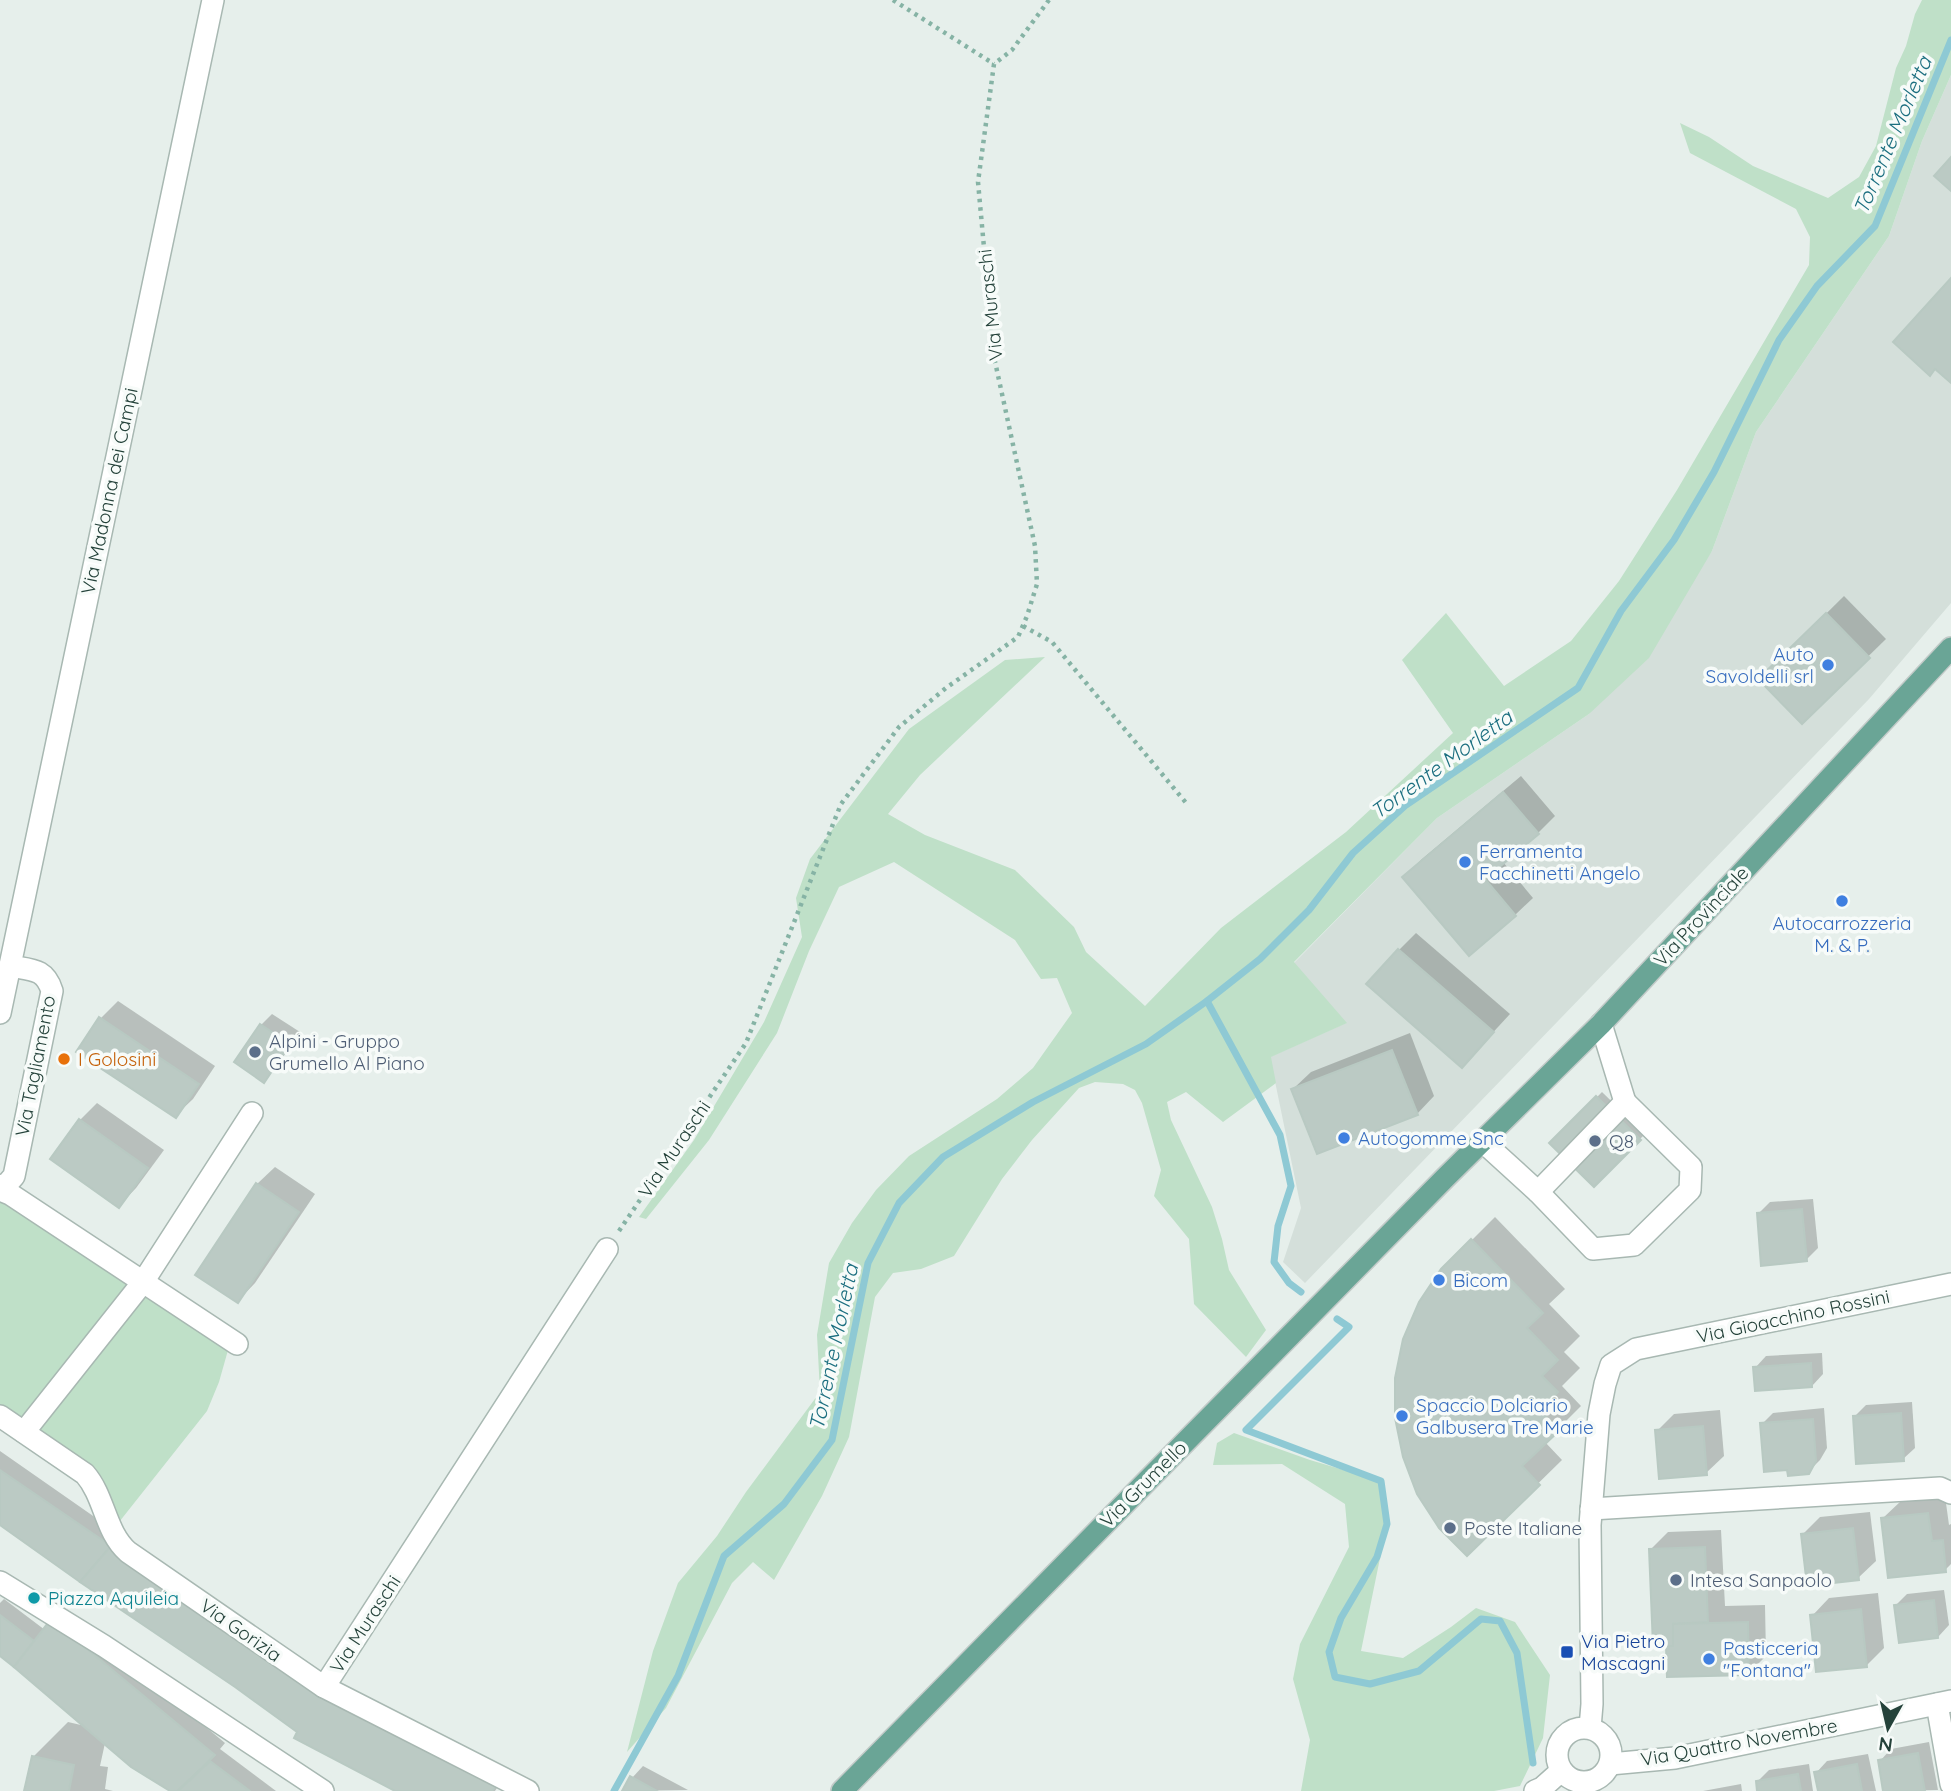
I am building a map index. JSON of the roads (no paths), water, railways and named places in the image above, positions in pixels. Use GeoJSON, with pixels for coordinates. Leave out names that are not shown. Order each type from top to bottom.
{"type":"FeatureCollection","features":[{"type":"Feature","properties":{"kind":"main road","name":"Via Provinciale"},"geometry":{"type":"LineString","coordinates":[[1445,1178],[1601,1024],[1951,648]]}},
{"type":"Feature","properties":{"kind":"main road","name":"Via Grumello"},"geometry":{"type":"LineString","coordinates":[[842,1791],[1445,1178]]}},
{"type":"Feature","properties":{"kind":"street","name":"Via Madonna dei Campi"},"geometry":{"type":"LineString","coordinates":[[0,1013],[5,977],[213,0]]}},
{"type":"Feature","properties":{"kind":"street","name":"Via Tagliamento"},"geometry":{"type":"LineString","coordinates":[[5,977],[41,972],[52,991],[14,1176],[0,1188],[237,1344]]}},
{"type":"Feature","properties":{"kind":"street"},"geometry":{"type":"LineString","coordinates":[[1482,1141],[1538,1192],[1593,1249],[1634,1245],[1690,1190],[1691,1167],[1625,1102],[1601,1024]]}},
{"type":"Feature","properties":{"kind":"street"},"geometry":{"type":"LineString","coordinates":[[1538,1192],[1625,1102]]}},
{"type":"Feature","properties":{"kind":"street"},"geometry":{"type":"LineString","coordinates":[[24,1432],[143,1282],[252,1113]]}},
{"type":"Feature","properties":{"kind":"street","name":"Via Muraschi"},"geometry":{"type":"LineString","coordinates":[[324,1687],[607,1249]]}},
{"type":"Feature","properties":{"kind":"street","name":"Via Gioacchino Rossini"},"geometry":{"type":"LineString","coordinates":[[1591,1509],[1599,1414],[1605,1384],[1611,1365],[1636,1349],[1951,1284]]}},
{"type":"Feature","properties":{"kind":"street","name":"Via Gorizia"},"geometry":{"type":"LineString","coordinates":[[0,1416],[85,1474],[94,1484],[119,1544],[128,1552],[324,1687],[498,1784],[528,1791]]}},
{"type":"Feature","properties":{"kind":"street"},"geometry":{"type":"LineString","coordinates":[[1590,1728],[1591,1509],[1940,1488],[1951,1493]]}},
{"type":"Feature","properties":{"kind":"street"},"geometry":{"type":"LineString","coordinates":[[0,1583],[104,1646],[323,1791]]}},
{"type":"Feature","properties":{"kind":"street"},"geometry":{"type":"LineString","coordinates":[[1944,1702],[1951,1784]]}},
{"type":"Feature","properties":{"kind":"street","name":"Via Quattro Novembre"},"geometry":{"type":"LineString","coordinates":[[1610,1764],[1675,1758],[1944,1702]]}},
{"type":"Feature","properties":{"kind":"street"},"geometry":{"type":"LineString","coordinates":[[1535,1791],[1570,1781],[1585,1783],[1596,1780],[1604,1773],[1610,1764],[1608,1742],[1600,1733],[1590,1728],[1569,1732],[1556,1750],[1557,1761],[1570,1781]]}},
{"type":"Feature","properties":{"kind":"waterway","name":"Torrente Morletta"},"geometry":{"type":"LineString","coordinates":[[614,1791],[678,1676],[724,1556],[784,1504],[832,1440],[868,1263],[899,1203],[943,1157],[1033,1102],[1146,1044],[1207,1001],[1260,959],[1309,910],[1353,853],[1406,805],[1578,688],[1621,611],[1674,540],[1714,472],[1779,340],[1817,286],[1875,226],[1951,40]]}},
{"type":"Feature","properties":{"kind":"waterway"},"geometry":{"type":"LineString","coordinates":[[1207,1001],[1280,1135],[1291,1186],[1278,1226],[1274,1262],[1289,1283],[1301,1292]]}},
{"type":"Feature","properties":{"kind":"waterway"},"geometry":{"type":"LineString","coordinates":[[1337,1319],[1349,1327],[1246,1430],[1381,1481],[1387,1524],[1377,1557],[1341,1618],[1329,1652],[1335,1677],[1370,1684],[1419,1671],[1481,1619],[1500,1621],[1517,1653],[1533,1763]]}},
{"type":"Feature","properties":{"kind":"place","name":"Auto Savoldelli srl"},"geometry":{"type":"Point","coordinates":[1828,665]}},
{"type":"Feature","properties":{"kind":"place","name":"Ferramenta Facchinetti Angelo"},"geometry":{"type":"Point","coordinates":[1465,862]}},
{"type":"Feature","properties":{"kind":"place","name":"Autocarrozzeria M. & P."},"geometry":{"type":"Point","coordinates":[1842,901]}},
{"type":"Feature","properties":{"kind":"place","name":"Alpini - Gruppo Grumello Al Piano"},"geometry":{"type":"Point","coordinates":[255,1052]}},
{"type":"Feature","properties":{"kind":"place","name":"I Golosini"},"geometry":{"type":"Point","coordinates":[64,1059]}},
{"type":"Feature","properties":{"kind":"place","name":"Autogomme Snc"},"geometry":{"type":"Point","coordinates":[1344,1138]}},
{"type":"Feature","properties":{"kind":"place","name":"Q8"},"geometry":{"type":"Point","coordinates":[1595,1141]}},
{"type":"Feature","properties":{"kind":"place","name":"Bicom"},"geometry":{"type":"Point","coordinates":[1439,1280]}},
{"type":"Feature","properties":{"kind":"place","name":"Spaccio Dolciario Galbusera Tre Marie"},"geometry":{"type":"Point","coordinates":[1402,1416]}},
{"type":"Feature","properties":{"kind":"place","name":"Poste Italiane"},"geometry":{"type":"Point","coordinates":[1450,1528]}},
{"type":"Feature","properties":{"kind":"place","name":"Intesa Sanpaolo"},"geometry":{"type":"Point","coordinates":[1676,1580]}},
{"type":"Feature","properties":{"kind":"place","name":"Piazza Aquileia"},"geometry":{"type":"Point","coordinates":[34,1598]}},
{"type":"Feature","properties":{"kind":"place","name":"Via Pietro Mascagni"},"geometry":{"type":"Point","coordinates":[1567,1652]}},
{"type":"Feature","properties":{"kind":"place","name":"Pasticceria \"Fontana\""},"geometry":{"type":"Point","coordinates":[1709,1659]}}]}
